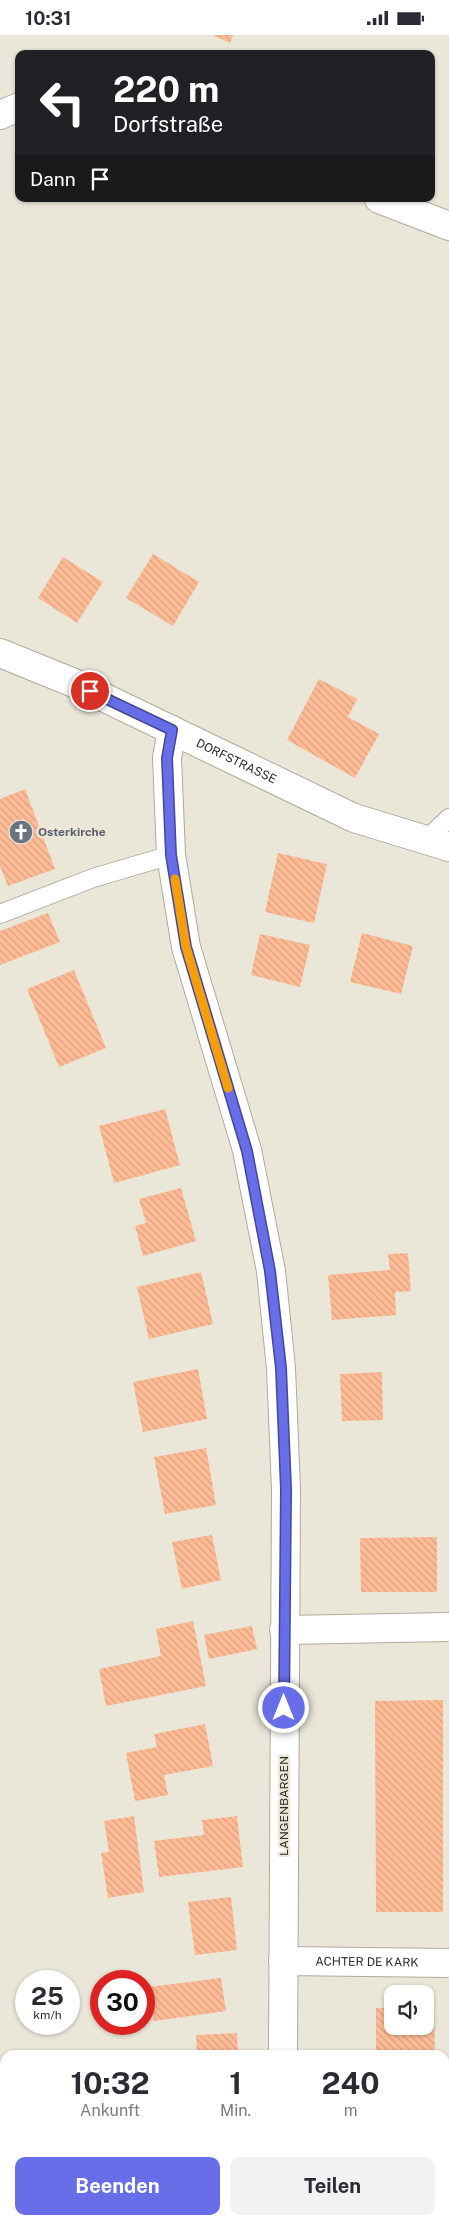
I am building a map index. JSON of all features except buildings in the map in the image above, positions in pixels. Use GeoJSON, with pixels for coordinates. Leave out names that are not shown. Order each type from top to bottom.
{"type":"FeatureCollection","features":[{"type":"Feature","properties":{"kind":"street"},"geometry":{"type":"LineString","coordinates":[[0,115],[15,109]]}},
{"type":"Feature","properties":{"kind":"street"},"geometry":{"type":"LineString","coordinates":[[387,202],[449,226]]}},
{"type":"Feature","properties":{"kind":"street","name":"DORFSTRASSE"},"geometry":{"type":"LineString","coordinates":[[0,653],[74,683],[354,818],[437,844]]}},
{"type":"Feature","properties":{"kind":"street","name":"LANGENBARGEN"},"geometry":{"type":"LineString","coordinates":[[172,730],[167,758],[171,855],[186,947],[247,1151],[270,1271],[281,1368],[286,1489],[283,2050]]}},
{"type":"Feature","properties":{"kind":"street"},"geometry":{"type":"LineString","coordinates":[[284,1630],[449,1627]]}},
{"type":"Feature","properties":{"kind":"street","name":"ACHTER DE KARK"},"geometry":{"type":"LineString","coordinates":[[283,1961],[449,1963]]}},
{"type":"Feature","properties":{"kind":"lane"},"geometry":{"type":"LineString","coordinates":[[437,844],[449,818]]}},
{"type":"Feature","properties":{"kind":"lane"},"geometry":{"type":"LineString","coordinates":[[0,914],[94,878],[171,855]]}},
{"type":"Feature","properties":{"kind":"slow traffic"},"geometry":{"type":"LineString","coordinates":[[175,879],[186,947],[228,1088]]}},
{"type":"Feature","properties":{"kind":"place","name":"Osterkirche"},"geometry":{"type":"Point","coordinates":[21,832]}},
{"type":"Feature","properties":{"kind":"route"},"geometry":{"type":"LineString","coordinates":[[90,691],[172,730],[167,758],[171,855],[186,947],[247,1151],[270,1271],[281,1368],[286,1489],[284,1708]]}}]}
